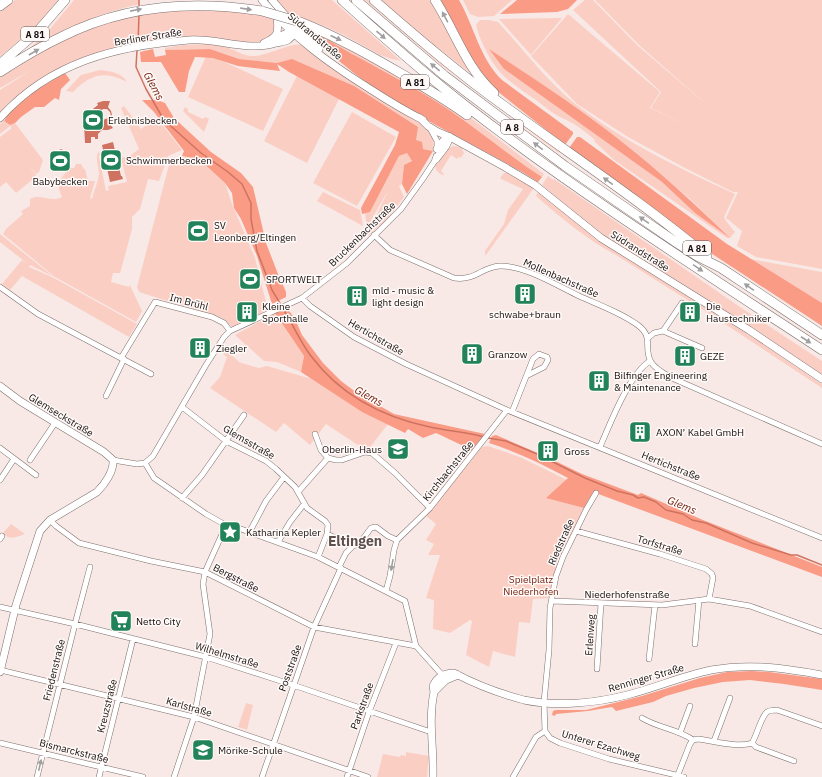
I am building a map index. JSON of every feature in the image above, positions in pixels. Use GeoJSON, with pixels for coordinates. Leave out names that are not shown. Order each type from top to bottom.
{"type":"FeatureCollection","features":[{"type":"Feature","properties":{"kind":"highway"},"geometry":{"type":"LineString","coordinates":[[0,6],[8,0]]}},
{"type":"Feature","properties":{"kind":"highway","name":"A 81"},"geometry":{"type":"LineString","coordinates":[[0,64],[38,31],[65,0]]}},
{"type":"Feature","properties":{"kind":"highway","name":"A 8"},"geometry":{"type":"LineString","coordinates":[[342,0],[434,81],[524,150],[628,222],[822,350]]}},
{"type":"Feature","properties":{"kind":"highway","name":"A 8"},"geometry":{"type":"LineString","coordinates":[[356,0],[412,49],[509,125],[676,243],[721,268],[822,335]]}},
{"type":"Feature","properties":{"kind":"highway"},"geometry":{"type":"LineString","coordinates":[[374,0],[466,78],[520,118]]}},
{"type":"Feature","properties":{"kind":"highway","name":"A 81"},"geometry":{"type":"LineString","coordinates":[[435,0],[451,27],[464,55],[492,92],[515,109],[520,118],[622,191],[721,268]]}},
{"type":"Feature","properties":{"kind":"highway","name":"A 81"},"geometry":{"type":"LineString","coordinates":[[0,72],[60,37],[120,14],[178,5],[206,4],[229,6],[262,11],[298,28],[342,40],[461,110],[506,143],[524,150]]}},
{"type":"Feature","properties":{"kind":"main road","name":"Südrandstraße"},"geometry":{"type":"LineString","coordinates":[[262,0],[277,17],[298,28]]}},
{"type":"Feature","properties":{"kind":"main road","name":"Südrandstraße"},"geometry":{"type":"LineString","coordinates":[[272,0],[339,69],[385,98],[420,118],[438,126],[450,137]]}},
{"type":"Feature","properties":{"kind":"main road"},"geometry":{"type":"LineString","coordinates":[[274,39],[278,27],[277,17]]}},
{"type":"Feature","properties":{"kind":"main road"},"geometry":{"type":"LineString","coordinates":[[255,47],[298,28]]}},
{"type":"Feature","properties":{"kind":"main road","name":"Berliner Straße"},"geometry":{"type":"LineString","coordinates":[[0,118],[10,106],[35,86],[62,70],[95,57],[129,48],[189,40],[204,40],[246,47],[270,45],[288,40],[298,28]]}},
{"type":"Feature","properties":{"kind":"main road","name":"Südrandstraße"},"geometry":{"type":"LineString","coordinates":[[420,118],[428,126],[440,134],[450,137],[535,185],[601,238],[749,330],[822,379]]}},
{"type":"Feature","properties":{"kind":"main road"},"geometry":{"type":"LineString","coordinates":[[437,149],[444,140],[450,137]]}},
{"type":"Feature","properties":{"kind":"main road"},"geometry":{"type":"LineString","coordinates":[[436,159],[446,146],[450,137]]}},
{"type":"Feature","properties":{"kind":"main road","name":"Glemseckstraße"},"geometry":{"type":"LineString","coordinates":[[0,386],[55,424],[104,452],[113,460]]}},
{"type":"Feature","properties":{"kind":"main road"},"geometry":{"type":"LineString","coordinates":[[0,671],[14,611],[38,536],[42,528],[50,520],[97,492],[102,487],[112,469],[113,460]]}},
{"type":"Feature","properties":{"kind":"main road","name":"Renninger Straße"},"geometry":{"type":"LineString","coordinates":[[444,678],[458,675],[525,700],[544,702],[595,702],[627,695],[710,670],[733,667],[755,666],[795,670],[822,675]]}},
{"type":"Feature","properties":{"kind":"main road"},"geometry":{"type":"LineString","coordinates":[[433,777],[433,747],[431,732],[434,692],[444,678]]}},
{"type":"Feature","properties":{"kind":"street","name":"Bruckenbachstraße"},"geometry":{"type":"LineString","coordinates":[[145,463],[153,456],[206,365],[224,337],[230,331],[302,298],[347,263],[401,209],[436,159],[437,141],[428,126]]}},
{"type":"Feature","properties":{"kind":"street","name":"Mollenbachstraße"},"geometry":{"type":"LineString","coordinates":[[374,235],[390,250],[454,278],[471,278],[486,270],[500,266],[516,268],[529,272],[630,320],[642,329],[648,338]]}},
{"type":"Feature","properties":{"kind":"street"},"geometry":{"type":"LineString","coordinates":[[0,287],[38,314],[151,374]]}},
{"type":"Feature","properties":{"kind":"street","name":"Hertichstraße"},"geometry":{"type":"LineString","coordinates":[[302,298],[319,313],[354,337],[406,364],[510,411],[822,538]]}},
{"type":"Feature","properties":{"kind":"street","name":"Im Brühl"},"geometry":{"type":"LineString","coordinates":[[123,359],[156,302],[212,317],[224,323],[230,331]]}},
{"type":"Feature","properties":{"kind":"street"},"geometry":{"type":"LineString","coordinates":[[663,331],[682,303]]}},
{"type":"Feature","properties":{"kind":"street"},"geometry":{"type":"LineString","coordinates":[[702,348],[663,331],[654,333],[648,338],[647,348],[650,361],[663,373],[672,378],[822,444]]}},
{"type":"Feature","properties":{"kind":"street"},"geometry":{"type":"LineString","coordinates":[[106,396],[123,359]]}},
{"type":"Feature","properties":{"kind":"street"},"geometry":{"type":"LineString","coordinates":[[600,447],[622,398],[643,365],[650,361]]}},
{"type":"Feature","properties":{"kind":"street"},"geometry":{"type":"LineString","coordinates":[[510,411],[528,374]]}},
{"type":"Feature","properties":{"kind":"street","name":"Glemsstraße"},"geometry":{"type":"LineString","coordinates":[[182,407],[226,441],[266,461],[296,486],[304,504],[328,524],[327,534]]}},
{"type":"Feature","properties":{"kind":"street","name":"Kirchbachstraße"},"geometry":{"type":"LineString","coordinates":[[397,540],[430,508],[488,435],[510,411]]}},
{"type":"Feature","properties":{"kind":"street"},"geometry":{"type":"LineString","coordinates":[[182,498],[202,475],[244,414]]}},
{"type":"Feature","properties":{"kind":"street"},"geometry":{"type":"LineString","coordinates":[[30,460],[55,424]]}},
{"type":"Feature","properties":{"kind":"street"},"geometry":{"type":"LineString","coordinates":[[315,434],[321,450],[328,458],[342,460],[366,452],[372,453],[396,473],[430,508]]}},
{"type":"Feature","properties":{"kind":"street"},"geometry":{"type":"LineString","coordinates":[[0,448],[36,475]]}},
{"type":"Feature","properties":{"kind":"street"},"geometry":{"type":"LineString","coordinates":[[298,492],[328,458]]}},
{"type":"Feature","properties":{"kind":"street"},"geometry":{"type":"LineString","coordinates":[[0,480],[14,459]]}},
{"type":"Feature","properties":{"kind":"street"},"geometry":{"type":"LineString","coordinates":[[113,460],[137,464],[145,463],[154,478],[225,526],[230,525],[318,557],[405,601],[416,646],[444,678]]}},
{"type":"Feature","properties":{"kind":"street"},"geometry":{"type":"LineString","coordinates":[[249,532],[266,501],[284,477]]}},
{"type":"Feature","properties":{"kind":"street","name":"Riedstraße"},"geometry":{"type":"LineString","coordinates":[[552,601],[559,566],[586,510],[596,493]]}},
{"type":"Feature","properties":{"kind":"street"},"geometry":{"type":"LineString","coordinates":[[278,542],[290,522],[304,504]]}},
{"type":"Feature","properties":{"kind":"street","name":"Bergstraße"},"geometry":{"type":"LineString","coordinates":[[50,520],[79,543],[150,561],[205,572],[314,627],[416,646]]}},
{"type":"Feature","properties":{"kind":"street"},"geometry":{"type":"LineString","coordinates":[[174,777],[194,717],[210,634],[203,584],[205,572],[224,532],[225,526]]}},
{"type":"Feature","properties":{"kind":"street","name":"Poststraße"},"geometry":{"type":"LineString","coordinates":[[262,777],[314,627],[346,553],[353,546],[359,544],[370,528],[376,527],[388,536],[397,540]]}},
{"type":"Feature","properties":{"kind":"street","name":"Torfstraße"},"geometry":{"type":"LineString","coordinates":[[576,531],[660,554],[706,569],[712,574],[709,599]]}},
{"type":"Feature","properties":{"kind":"street"},"geometry":{"type":"LineString","coordinates":[[318,557],[327,534],[353,546]]}},
{"type":"Feature","properties":{"kind":"street"},"geometry":{"type":"LineString","coordinates":[[386,591],[397,540]]}},
{"type":"Feature","properties":{"kind":"street","name":"Friedenstraße"},"geometry":{"type":"LineString","coordinates":[[37,777],[90,567]]}},
{"type":"Feature","properties":{"kind":"street","name":"Niederhofenstraße"},"geometry":{"type":"LineString","coordinates":[[552,601],[655,605],[709,599],[750,606],[822,632]]}},
{"type":"Feature","properties":{"kind":"street"},"geometry":{"type":"LineString","coordinates":[[695,644],[699,600]]}},
{"type":"Feature","properties":{"kind":"street"},"geometry":{"type":"LineString","coordinates":[[513,777],[536,737],[545,731],[544,702],[552,601]]}},
{"type":"Feature","properties":{"kind":"street","name":"Erlenweg"},"geometry":{"type":"LineString","coordinates":[[597,668],[601,603]]}},
{"type":"Feature","properties":{"kind":"street"},"geometry":{"type":"LineString","coordinates":[[649,659],[655,605]]}},
{"type":"Feature","properties":{"kind":"street","name":"Wilhelmstraße"},"geometry":{"type":"LineString","coordinates":[[0,607],[75,624],[206,658],[293,685],[431,732]]}},
{"type":"Feature","properties":{"kind":"street","name":"Kreuzstraße"},"geometry":{"type":"LineString","coordinates":[[99,777],[133,639]]}},
{"type":"Feature","properties":{"kind":"street","name":"Parkstraße"},"geometry":{"type":"LineString","coordinates":[[347,777],[369,712],[396,643]]}},
{"type":"Feature","properties":{"kind":"street","name":"Karlstraße"},"geometry":{"type":"LineString","coordinates":[[0,671],[194,717],[368,777]]}},
{"type":"Feature","properties":{"kind":"street"},"geometry":{"type":"LineString","coordinates":[[714,741],[730,698]]}},
{"type":"Feature","properties":{"kind":"street"},"geometry":{"type":"LineString","coordinates":[[680,733],[690,706]]}},
{"type":"Feature","properties":{"kind":"street"},"geometry":{"type":"LineString","coordinates":[[752,743],[767,712],[771,710],[777,710],[822,726]]}},
{"type":"Feature","properties":{"kind":"street"},"geometry":{"type":"LineString","coordinates":[[642,718],[648,722],[680,733],[693,740],[698,739],[738,745],[752,743]]}},
{"type":"Feature","properties":{"kind":"street","name":"Unterer Ezachweg"},"geometry":{"type":"LineString","coordinates":[[545,731],[550,738],[560,743],[609,759],[684,777]]}},
{"type":"Feature","properties":{"kind":"street"},"geometry":{"type":"LineString","coordinates":[[677,776],[693,740]]}},
{"type":"Feature","properties":{"kind":"street","name":"Bismarckstraße"},"geometry":{"type":"LineString","coordinates":[[0,743],[143,777]]}},
{"type":"Feature","properties":{"kind":"street"},"geometry":{"type":"LineString","coordinates":[[752,743],[756,747],[794,761]]}},
{"type":"Feature","properties":{"kind":"green space"},"geometry":{"type":"Polygon","coordinates":[[[15,0],[58,0],[36,26],[0,57],[0,11],[15,0]]]}},
{"type":"Feature","properties":{"kind":"green space"},"geometry":{"type":"Polygon","coordinates":[[[74,0],[140,0],[140,4],[125,7],[83,22],[28,50],[49,30],[74,0]]]}},
{"type":"Feature","properties":{"kind":"green space"},"geometry":{"type":"Polygon","coordinates":[[[275,0],[332,0],[401,61],[380,55],[344,35],[286,12],[275,0]]]}},
{"type":"Feature","properties":{"kind":"green space"},"geometry":{"type":"Polygon","coordinates":[[[365,0],[368,0],[415,40],[560,151],[559,153],[440,64],[365,0]]]}},
{"type":"Feature","properties":{"kind":"green space"},"geometry":{"type":"Polygon","coordinates":[[[379,0],[430,0],[474,76],[438,48],[437,49],[379,0]]]}},
{"type":"Feature","properties":{"kind":"green space"},"geometry":{"type":"Polygon","coordinates":[[[463,0],[512,0],[494,16],[478,17],[470,14],[463,0]]]}},
{"type":"Feature","properties":{"kind":"green space"},"geometry":{"type":"Polygon","coordinates":[[[585,0],[593,0],[638,46],[712,109],[640,46],[595,0],[822,0],[822,269],[756,257],[737,246],[742,231],[726,218],[738,192],[733,192],[685,168],[628,137],[577,104],[531,56],[568,14],[660,92],[650,108],[688,126],[651,108],[661,92],[573,10],[585,0]]]}},
{"type":"Feature","properties":{"kind":"green space"},"geometry":{"type":"Polygon","coordinates":[[[204,7],[275,17],[275,32],[261,43],[251,44],[186,38],[145,41],[88,55],[43,77],[7,104],[0,113],[0,90],[33,69],[0,88],[0,76],[37,53],[87,28],[121,16],[204,7]]]}},
{"type":"Feature","properties":{"kind":"green space"},"geometry":{"type":"Polygon","coordinates":[[[562,18],[531,55],[499,19],[562,18]]]}},
{"type":"Feature","properties":{"kind":"green space"},"geometry":{"type":"Polygon","coordinates":[[[480,20],[498,22],[553,84],[573,102],[592,116],[651,153],[735,194],[724,217],[735,232],[730,238],[727,238],[614,160],[583,130],[552,112],[509,81],[492,61],[484,46],[476,25],[480,20]],[[490,50],[504,69],[662,182],[695,213],[727,235],[690,199],[621,141],[490,50]]]}},
{"type":"Feature","properties":{"kind":"green space"},"geometry":{"type":"Polygon","coordinates":[[[297,25],[334,38],[467,115],[544,174],[542,177],[444,106],[325,38],[313,35],[297,25]]]}},
{"type":"Feature","properties":{"kind":"green space"},"geometry":{"type":"Polygon","coordinates":[[[207,44],[224,46],[251,56],[261,55],[292,45],[303,45],[422,124],[432,136],[434,145],[433,151],[423,149],[416,140],[277,63],[239,59],[210,49],[165,50],[165,48],[182,45],[207,44]]]}},
{"type":"Feature","properties":{"kind":"green space"},"geometry":{"type":"Polygon","coordinates":[[[207,54],[283,89],[263,131],[188,97],[207,54]]]}},
{"type":"Feature","properties":{"kind":"green space"},"geometry":{"type":"Polygon","coordinates":[[[100,70],[122,76],[127,82],[112,76],[98,76],[86,81],[73,92],[66,91],[81,75],[100,70]]]}},
{"type":"Feature","properties":{"kind":"green space"},"geometry":{"type":"Polygon","coordinates":[[[297,76],[339,99],[307,163],[264,141],[297,76]]]}},
{"type":"Feature","properties":{"kind":"green space"},"geometry":{"type":"Polygon","coordinates":[[[124,106],[141,129],[157,118],[182,150],[168,156],[159,181],[148,179],[140,209],[132,217],[132,229],[120,273],[113,273],[111,282],[129,287],[130,285],[142,311],[136,322],[55,277],[3,234],[6,229],[23,214],[21,211],[30,206],[30,199],[38,197],[58,199],[62,197],[59,188],[60,181],[70,168],[74,168],[76,164],[81,164],[85,169],[88,181],[95,181],[90,198],[92,199],[99,174],[97,160],[98,152],[100,153],[99,157],[106,191],[109,190],[108,186],[127,182],[121,158],[130,156],[139,149],[121,108],[124,106]]]}},
{"type":"Feature","properties":{"kind":"green space"},"geometry":{"type":"Polygon","coordinates":[[[185,107],[188,109],[188,112],[203,119],[205,117],[209,119],[204,132],[183,111],[185,107]]]}},
{"type":"Feature","properties":{"kind":"green space"},"geometry":{"type":"Polygon","coordinates":[[[352,112],[396,137],[357,206],[313,183],[352,112]]]}},
{"type":"Feature","properties":{"kind":"green space"},"geometry":{"type":"Polygon","coordinates":[[[4,121],[10,125],[15,123],[43,160],[39,172],[36,174],[28,165],[36,175],[16,193],[6,182],[0,187],[0,137],[12,128],[10,126],[0,134],[0,124],[4,121]]]}},
{"type":"Feature","properties":{"kind":"green space"},"geometry":{"type":"Polygon","coordinates":[[[453,146],[461,147],[464,153],[461,158],[459,157],[457,159],[451,155],[441,171],[444,174],[443,175],[438,172],[435,166],[448,149],[453,146]]]}},
{"type":"Feature","properties":{"kind":"green space"},"geometry":{"type":"Polygon","coordinates":[[[407,153],[412,161],[404,165],[402,184],[399,186],[404,197],[388,218],[368,236],[368,233],[388,191],[367,227],[365,213],[370,212],[399,156],[407,153]]]}},
{"type":"Feature","properties":{"kind":"green space","name":"SV Leonberg/Eltingen"},"geometry":{"type":"Polygon","coordinates":[[[182,157],[199,159],[225,183],[232,204],[255,258],[268,310],[232,327],[222,318],[139,292],[137,287],[170,161],[182,157]]]}},
{"type":"Feature","properties":{"kind":"green space"},"geometry":{"type":"Polygon","coordinates":[[[504,173],[508,173],[534,188],[485,255],[485,251],[504,224],[508,210],[523,189],[501,179],[500,178],[504,173]]]}},
{"type":"Feature","properties":{"kind":"green space"},"geometry":{"type":"Polygon","coordinates":[[[548,176],[822,361],[822,377],[606,238],[542,185],[548,176]]]}},
{"type":"Feature","properties":{"kind":"green space"},"geometry":{"type":"Polygon","coordinates":[[[323,192],[360,210],[363,226],[317,201],[323,192]]]}},
{"type":"Feature","properties":{"kind":"green space"},"geometry":{"type":"Polygon","coordinates":[[[538,192],[604,244],[757,340],[822,384],[822,388],[716,318],[594,242],[564,220],[536,196],[538,192]]]}},
{"type":"Feature","properties":{"kind":"green space"},"geometry":{"type":"Polygon","coordinates":[[[0,234],[54,277],[30,265],[29,267],[54,278],[137,324],[129,337],[22,276],[10,290],[2,284],[22,260],[28,264],[0,242],[0,234]]]}},
{"type":"Feature","properties":{"kind":"green space"},"geometry":{"type":"Polygon","coordinates":[[[750,259],[822,272],[822,303],[750,259]]]}},
{"type":"Feature","properties":{"kind":"green space"},"geometry":{"type":"Polygon","coordinates":[[[275,313],[304,356],[301,372],[277,362],[264,361],[235,335],[275,313]]]}},
{"type":"Feature","properties":{"kind":"green space"},"geometry":{"type":"Polygon","coordinates":[[[224,348],[239,362],[259,368],[267,366],[312,379],[362,412],[388,424],[367,451],[326,424],[310,445],[284,423],[276,432],[210,388],[220,377],[227,357],[220,352],[224,348]]]}},
{"type":"Feature","properties":{"kind":"green space","name":"Spielplatz Niederhofen"},"geometry":{"type":"Polygon","coordinates":[[[488,446],[520,457],[567,480],[547,498],[584,508],[557,565],[551,598],[533,599],[530,623],[519,622],[515,657],[493,651],[489,667],[466,655],[472,621],[470,620],[450,633],[433,629],[434,600],[426,598],[440,555],[428,555],[434,544],[426,540],[436,524],[426,516],[482,447],[488,446]]]}},
{"type":"Feature","properties":{"kind":"green space"},"geometry":{"type":"Polygon","coordinates":[[[11,524],[25,534],[13,538],[8,537],[3,533],[11,524]]]}},
{"type":"Feature","properties":{"kind":"green space"},"geometry":{"type":"Polygon","coordinates":[[[246,703],[253,705],[247,730],[238,727],[246,703]]]}},
{"type":"Feature","properties":{"kind":"green space"},"geometry":{"type":"Polygon","coordinates":[[[406,752],[429,756],[427,777],[377,777],[383,754],[400,757],[401,755],[406,756],[406,752]]]}},
{"type":"Feature","properties":{"kind":"shaded area"},"geometry":{"type":"Polygon","coordinates":[[[440,0],[459,0],[494,72],[502,80],[573,132],[565,145],[492,87],[478,71],[440,0]]]}},
{"type":"Feature","properties":{"kind":"shaded area"},"geometry":{"type":"Polygon","coordinates":[[[517,0],[577,0],[568,9],[557,12],[500,14],[517,0]]]}},
{"type":"Feature","properties":{"kind":"shaded area"},"geometry":{"type":"Polygon","coordinates":[[[297,25],[313,35],[325,38],[444,106],[542,177],[538,182],[391,99],[353,72],[297,25]]]}},
{"type":"Feature","properties":{"kind":"shaded area"},"geometry":{"type":"Polygon","coordinates":[[[153,49],[155,57],[166,55],[165,50],[210,49],[239,59],[277,63],[292,59],[354,86],[418,127],[416,140],[422,142],[423,149],[433,151],[407,194],[402,184],[404,165],[412,161],[407,153],[399,156],[370,212],[362,214],[361,208],[395,145],[399,132],[277,64],[280,71],[238,66],[213,58],[195,57],[189,71],[185,92],[179,92],[161,62],[141,62],[140,52],[153,49]]]}},
{"type":"Feature","properties":{"kind":"shaded area"},"geometry":{"type":"Polygon","coordinates":[[[489,49],[572,105],[621,141],[677,188],[730,238],[695,213],[662,182],[504,69],[489,49]]]}},
{"type":"Feature","properties":{"kind":"shaded area"},"geometry":{"type":"Polygon","coordinates":[[[65,73],[70,80],[61,89],[59,100],[55,98],[44,107],[35,107],[15,123],[10,125],[4,121],[12,108],[36,90],[65,73]]]}},
{"type":"Feature","properties":{"kind":"shaded area"},"geometry":{"type":"Polygon","coordinates":[[[142,100],[157,100],[165,103],[174,118],[211,152],[241,173],[253,187],[266,243],[286,292],[286,297],[272,304],[257,256],[241,219],[234,208],[232,193],[225,183],[199,159],[182,156],[184,151],[154,112],[142,100]]]}},
{"type":"Feature","properties":{"kind":"shaded area","name":"Erlebnisbecken"},"geometry":{"type":"Polygon","coordinates":[[[110,101],[108,107],[112,115],[108,122],[113,128],[102,130],[98,134],[98,139],[91,137],[91,143],[85,143],[84,124],[91,124],[85,118],[85,115],[98,105],[97,103],[110,101]],[[103,109],[100,112],[100,117],[103,120],[108,118],[108,120],[111,116],[107,109],[103,109]]]}},
{"type":"Feature","properties":{"kind":"shaded area"},"geometry":{"type":"Polygon","coordinates":[[[577,137],[580,137],[727,244],[822,303],[822,326],[691,240],[569,148],[577,137]]]}},
{"type":"Feature","properties":{"kind":"shaded area","name":"Schwimmerbecken"},"geometry":{"type":"Polygon","coordinates":[[[113,142],[123,179],[110,182],[102,145],[113,142]]]}},
{"type":"Feature","properties":{"kind":"shaded area","name":"Babybecken"},"geometry":{"type":"Polygon","coordinates":[[[62,149],[65,164],[63,171],[61,171],[56,164],[59,150],[62,149]]]}},
{"type":"Feature","properties":{"kind":"shaded area"},"geometry":{"type":"Polygon","coordinates":[[[287,308],[295,319],[302,335],[323,363],[341,381],[357,393],[394,414],[485,434],[472,450],[436,433],[423,438],[408,429],[405,433],[362,412],[301,372],[304,356],[275,313],[287,308]]]}},
{"type":"Feature","properties":{"kind":"shaded area"},"geometry":{"type":"Polygon","coordinates":[[[496,435],[582,474],[638,495],[641,493],[703,520],[822,567],[822,577],[593,492],[584,508],[546,498],[568,478],[510,450],[489,443],[492,436],[496,435]]]}},
{"type":"Feature","properties":{"kind":"shaded area"},"geometry":{"type":"Polygon","coordinates":[[[752,671],[822,679],[822,690],[750,680],[723,682],[694,688],[666,696],[653,702],[616,711],[612,707],[556,714],[555,716],[552,715],[553,711],[556,710],[586,710],[642,696],[700,678],[727,672],[752,671]]]}},
{"type":"Feature","properties":{"kind":"waterway","name":"Glems"},"geometry":{"type":"LineString","coordinates":[[139,0],[139,8]]}},
{"type":"Feature","properties":{"kind":"waterway","name":"Glems"},"geometry":{"type":"LineString","coordinates":[[138,44],[139,14]]}},
{"type":"Feature","properties":{"kind":"waterway","name":"Glems"},"geometry":{"type":"LineString","coordinates":[[137,50],[136,67],[146,89],[164,120],[201,153],[242,184],[251,203],[251,219],[257,251],[272,290],[281,305]]}},
{"type":"Feature","properties":{"kind":"waterway","name":"Glems"},"geometry":{"type":"LineString","coordinates":[[283,309],[307,351],[323,370],[336,383],[364,403],[379,411],[412,423],[484,437]]}},
{"type":"Feature","properties":{"kind":"waterway","name":"Glems"},"geometry":{"type":"LineString","coordinates":[[488,438],[506,441],[537,454],[585,478],[638,498],[644,497],[656,502],[666,510],[683,514],[692,520],[706,523],[752,543],[791,555],[797,555],[822,565]]}},
{"type":"Feature","properties":{"kind":"place","name":"Erlebnisbecken"},"geometry":{"type":"Point","coordinates":[93,120]}},
{"type":"Feature","properties":{"kind":"place","name":"Schwimmerbecken"},"geometry":{"type":"Point","coordinates":[111,160]}},
{"type":"Feature","properties":{"kind":"place","name":"Babybecken"},"geometry":{"type":"Point","coordinates":[60,161]}},
{"type":"Feature","properties":{"kind":"place","name":"SV Leonberg/Eltingen"},"geometry":{"type":"Point","coordinates":[198,231]}},
{"type":"Feature","properties":{"kind":"place","name":"SPORTWELT"},"geometry":{"type":"Point","coordinates":[250,279]}},
{"type":"Feature","properties":{"kind":"place","name":"schwabe+braun"},"geometry":{"type":"Point","coordinates":[525,294]}},
{"type":"Feature","properties":{"kind":"place","name":"mld - music & light design"},"geometry":{"type":"Point","coordinates":[357,296]}},
{"type":"Feature","properties":{"kind":"place","name":"Kleine Sporthalle"},"geometry":{"type":"Point","coordinates":[247,312]}},
{"type":"Feature","properties":{"kind":"place","name":"Die Haustechniker"},"geometry":{"type":"Point","coordinates":[690,312]}},
{"type":"Feature","properties":{"kind":"place","name":"Ziegler"},"geometry":{"type":"Point","coordinates":[200,348]}},
{"type":"Feature","properties":{"kind":"place","name":"Granzow"},"geometry":{"type":"Point","coordinates":[472,354]}},
{"type":"Feature","properties":{"kind":"place","name":"GEZE"},"geometry":{"type":"Point","coordinates":[685,356]}},
{"type":"Feature","properties":{"kind":"place","name":"Bilfinger Engineering & Maintenance"},"geometry":{"type":"Point","coordinates":[599,381]}},
{"type":"Feature","properties":{"kind":"place","name":"AXON’ Kabel GmbH"},"geometry":{"type":"Point","coordinates":[640,432]}},
{"type":"Feature","properties":{"kind":"place","name":"Oberlin-Haus"},"geometry":{"type":"Point","coordinates":[398,449]}},
{"type":"Feature","properties":{"kind":"place","name":"Gross"},"geometry":{"type":"Point","coordinates":[548,451]}},
{"type":"Feature","properties":{"kind":"place","name":"Katharina Kepler"},"geometry":{"type":"Point","coordinates":[230,532]}},
{"type":"Feature","properties":{"kind":"place","name":"Netto City"},"geometry":{"type":"Point","coordinates":[121,621]}},
{"type":"Feature","properties":{"kind":"place","name":"Mörike-Schule"},"geometry":{"type":"Point","coordinates":[203,750]}},
{"type":"Feature","properties":{"kind":"district","name":"Eltingen"},"geometry":{"type":"Point","coordinates":[355,541]}}]}
